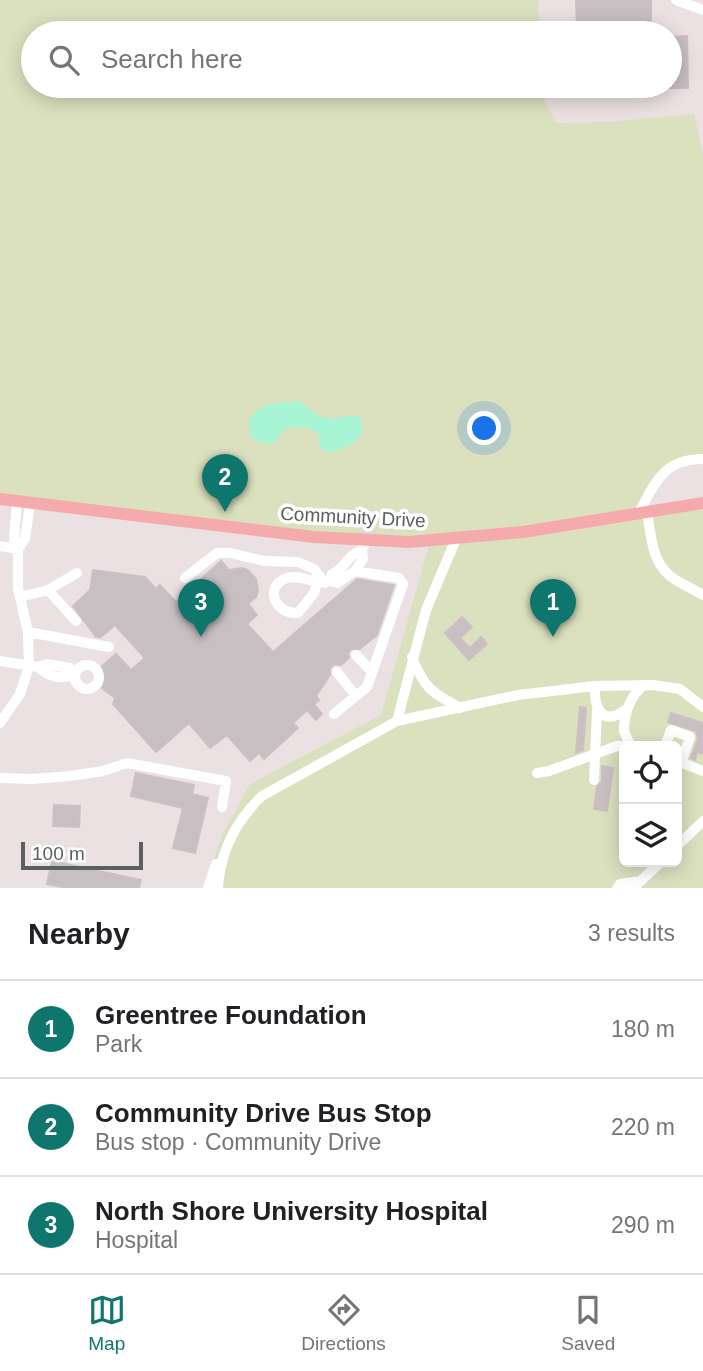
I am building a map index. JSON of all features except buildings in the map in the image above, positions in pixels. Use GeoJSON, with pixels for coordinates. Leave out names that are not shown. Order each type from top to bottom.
{"type":"FeatureCollection","features":[{"type":"Feature","properties":{"kind":"main road","name":"Community Drive"},"geometry":{"type":"LineString","coordinates":[[0,499],[364,545],[523,532],[703,503]]}},
{"type":"Feature","properties":{"kind":"street"},"geometry":{"type":"LineString","coordinates":[[676,0],[703,10]]}},
{"type":"Feature","properties":{"kind":"street"},"geometry":{"type":"LineString","coordinates":[[703,459],[679,461],[669,467],[656,482],[643,512],[658,562],[670,576],[703,595]]}},
{"type":"Feature","properties":{"kind":"street"},"geometry":{"type":"LineString","coordinates":[[0,723],[20,694],[34,666],[17,572],[18,549],[25,540],[24,502]]}},
{"type":"Feature","properties":{"kind":"street"},"geometry":{"type":"LineString","coordinates":[[397,721],[426,610],[456,539]]}},
{"type":"Feature","properties":{"kind":"street"},"geometry":{"type":"LineString","coordinates":[[185,578],[217,553],[230,553],[264,561],[298,562],[314,569],[324,582],[337,583],[355,571],[363,559],[364,545]]}},
{"type":"Feature","properties":{"kind":"street"},"geometry":{"type":"LineString","coordinates":[[324,582],[343,567],[350,554],[364,545]]}},
{"type":"Feature","properties":{"kind":"street"},"geometry":{"type":"LineString","coordinates":[[0,546],[18,549]]}},
{"type":"Feature","properties":{"kind":"street"},"geometry":{"type":"LineString","coordinates":[[334,714],[368,687],[403,584],[399,578],[355,571]]}},
{"type":"Feature","properties":{"kind":"street"},"geometry":{"type":"LineString","coordinates":[[20,597],[48,590],[77,573]]}},
{"type":"Feature","properties":{"kind":"street"},"geometry":{"type":"LineString","coordinates":[[48,590],[76,621]]}},
{"type":"Feature","properties":{"kind":"street"},"geometry":{"type":"LineString","coordinates":[[28,632],[109,646]]}},
{"type":"Feature","properties":{"kind":"street"},"geometry":{"type":"LineString","coordinates":[[355,654],[372,672]]}},
{"type":"Feature","properties":{"kind":"street"},"geometry":{"type":"LineString","coordinates":[[412,657],[419,676],[432,693],[460,708]]}},
{"type":"Feature","properties":{"kind":"street"},"geometry":{"type":"LineString","coordinates":[[0,661],[34,666],[45,674],[68,678],[75,674]]}},
{"type":"Feature","properties":{"kind":"street"},"geometry":{"type":"LineString","coordinates":[[337,672],[356,696]]}},
{"type":"Feature","properties":{"kind":"street"},"geometry":{"type":"LineString","coordinates":[[627,741],[624,732],[628,708],[636,690],[645,685]]}},
{"type":"Feature","properties":{"kind":"street"},"geometry":{"type":"LineString","coordinates":[[208,888],[213,870],[243,814],[261,796],[397,721],[518,695],[595,686],[645,685],[680,689],[703,707]]}},
{"type":"Feature","properties":{"kind":"street"},"geometry":{"type":"LineString","coordinates":[[595,686],[595,702],[601,713],[624,732]]}},
{"type":"Feature","properties":{"kind":"street"},"geometry":{"type":"LineString","coordinates":[[601,713],[612,717],[628,708]]}},
{"type":"Feature","properties":{"kind":"street"},"geometry":{"type":"LineString","coordinates":[[594,780],[601,713]]}},
{"type":"Feature","properties":{"kind":"street"},"geometry":{"type":"LineString","coordinates":[[667,741],[671,730],[690,737],[682,755]]}},
{"type":"Feature","properties":{"kind":"street"},"geometry":{"type":"LineString","coordinates":[[537,773],[619,746]]}},
{"type":"Feature","properties":{"kind":"street"},"geometry":{"type":"LineString","coordinates":[[0,778],[70,776],[103,771],[127,763],[226,781],[222,807]]}},
{"type":"Feature","properties":{"kind":"street"},"geometry":{"type":"LineString","coordinates":[[682,763],[703,771]]}},
{"type":"Feature","properties":{"kind":"street"},"geometry":{"type":"LineString","coordinates":[[682,841],[703,821]]}},
{"type":"Feature","properties":{"kind":"street"},"geometry":{"type":"LineString","coordinates":[[218,888],[219,870],[228,843]]}},
{"type":"Feature","properties":{"kind":"street"},"geometry":{"type":"LineString","coordinates":[[617,888],[620,884],[637,884],[656,867]]}},
{"type":"Feature","properties":{"kind":"shaded area"},"geometry":{"type":"Polygon","coordinates":[[[0,0],[538,0],[539,21],[21,21],[21,98],[544,98],[557,123],[606,122],[694,114],[703,154],[703,458],[661,474],[631,513],[703,501],[703,888],[204,888],[223,833],[250,784],[381,715],[431,538],[361,539],[0,499],[0,0]]]}},
{"type":"Feature","properties":{"kind":"shaded area"},"geometry":{"type":"Polygon","coordinates":[[[300,401],[326,418],[358,415],[362,421],[362,433],[351,445],[328,453],[321,448],[317,432],[303,428],[293,427],[284,431],[273,443],[268,444],[252,438],[248,422],[258,410],[270,404],[300,401]]]}},
{"type":"Feature","properties":{"kind":"place","name":"Community Drive Bus Stop"},"geometry":{"type":"Point","coordinates":[225,512]}},
{"type":"Feature","properties":{"kind":"place","name":"North Shore University Hospital"},"geometry":{"type":"Point","coordinates":[201,637]}},
{"type":"Feature","properties":{"kind":"place","name":"Greentree Foundation"},"geometry":{"type":"Point","coordinates":[553,637]}}]}
